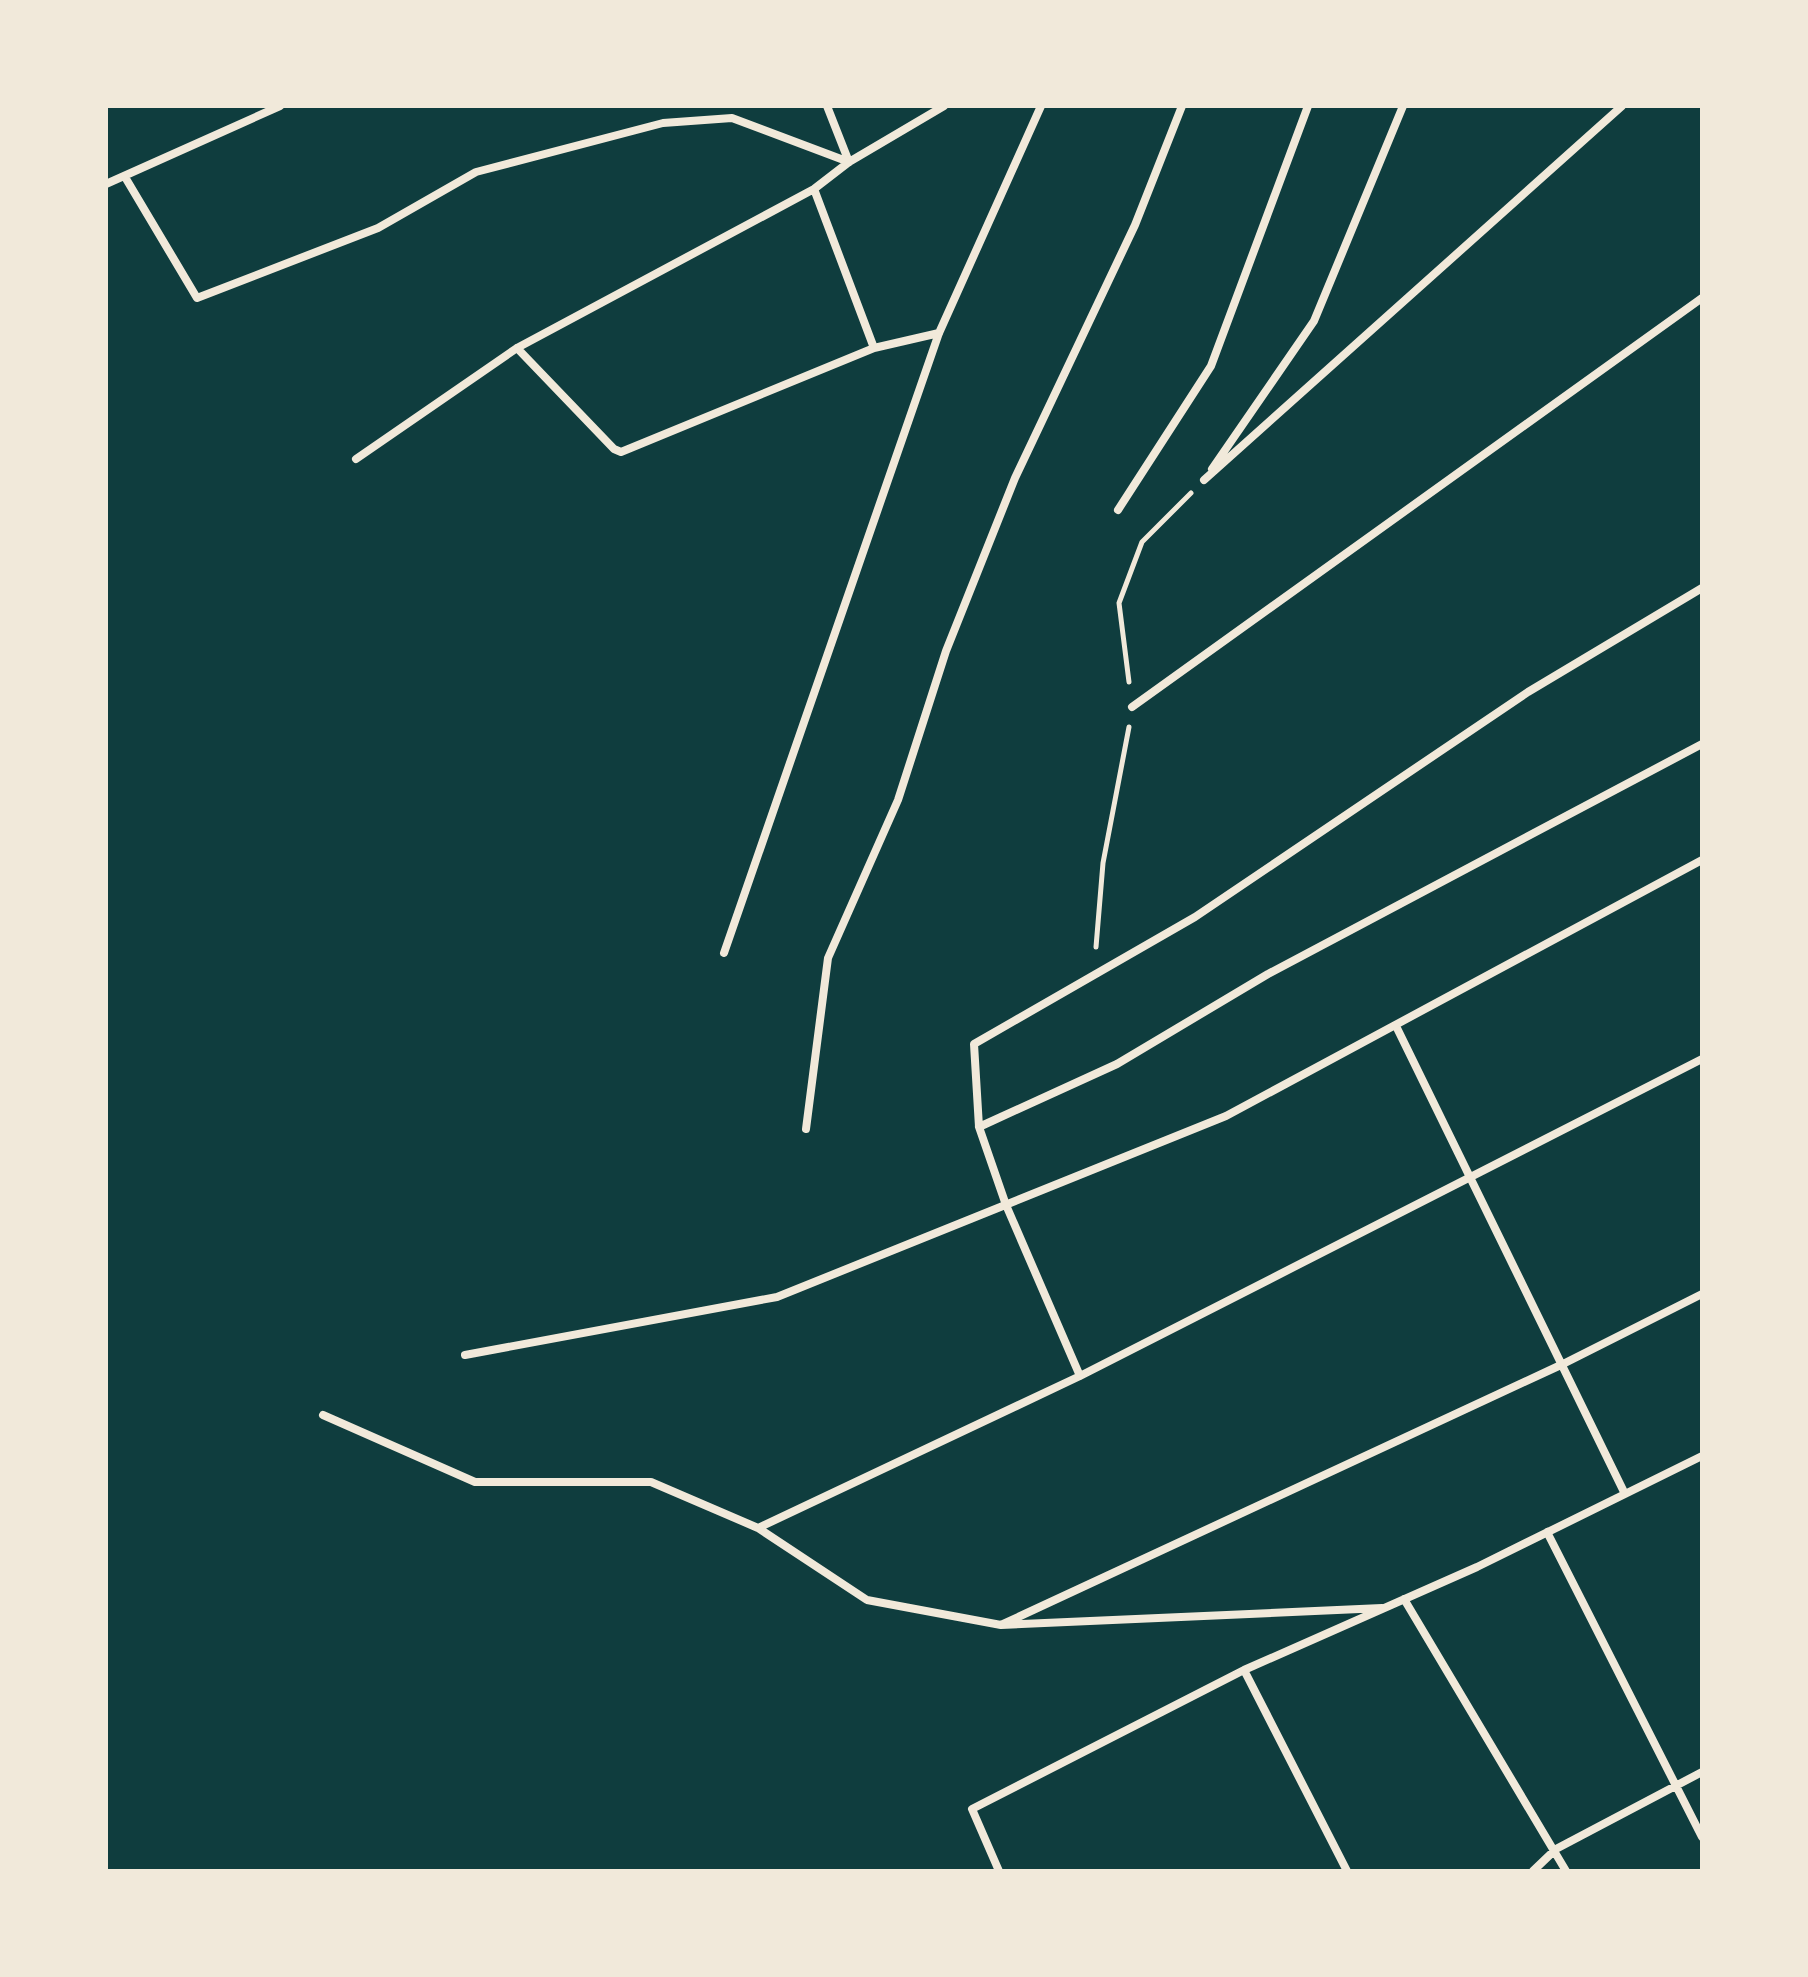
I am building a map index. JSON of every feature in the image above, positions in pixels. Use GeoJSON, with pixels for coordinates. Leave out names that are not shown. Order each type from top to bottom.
{"type":"FeatureCollection","features":[{"type":"Feature","properties":{"kind":"street"},"geometry":{"type":"LineString","coordinates":[[106,184],[280,106]]}},
{"type":"Feature","properties":{"kind":"street"},"geometry":{"type":"LineString","coordinates":[[827,106],[849,162]]}},
{"type":"Feature","properties":{"kind":"street"},"geometry":{"type":"LineString","coordinates":[[356,459],[517,348],[814,189],[849,162],[944,106]]}},
{"type":"Feature","properties":{"kind":"street"},"geometry":{"type":"LineString","coordinates":[[724,953],[939,333],[1041,106]]}},
{"type":"Feature","properties":{"kind":"street"},"geometry":{"type":"LineString","coordinates":[[806,1129],[828,958],[898,800],[946,651],[1015,478],[1135,225],[1182,106]]}},
{"type":"Feature","properties":{"kind":"street"},"geometry":{"type":"LineString","coordinates":[[1118,510],[1211,366],[1308,106]]}},
{"type":"Feature","properties":{"kind":"street"},"geometry":{"type":"LineString","coordinates":[[1403,106],[1314,321],[1204,480],[1622,106]]}},
{"type":"Feature","properties":{"kind":"street"},"geometry":{"type":"LineString","coordinates":[[125,177],[197,298],[378,228],[476,172],[663,123],[732,118],[849,162]]}},
{"type":"Feature","properties":{"kind":"street"},"geometry":{"type":"LineString","coordinates":[[814,189],[874,348]]}},
{"type":"Feature","properties":{"kind":"street"},"geometry":{"type":"LineString","coordinates":[[1132,707],[1702,298]]}},
{"type":"Feature","properties":{"kind":"street"},"geometry":{"type":"LineString","coordinates":[[517,348],[614,449],[621,452],[874,348],[939,333]]}},
{"type":"Feature","properties":{"kind":"street"},"geometry":{"type":"LineString","coordinates":[[1080,1376],[1006,1205],[979,1127],[974,1044],[1195,917],[1528,692],[1702,588]]}},
{"type":"Feature","properties":{"kind":"street"},"geometry":{"type":"LineString","coordinates":[[979,1127],[1117,1064],[1268,974],[1702,744]]}},
{"type":"Feature","properties":{"kind":"street"},"geometry":{"type":"LineString","coordinates":[[465,1355],[777,1297],[1226,1116],[1702,860]]}},
{"type":"Feature","properties":{"kind":"street"},"geometry":{"type":"LineString","coordinates":[[1396,1026],[1625,1494]]}},
{"type":"Feature","properties":{"kind":"street"},"geometry":{"type":"LineString","coordinates":[[758,1528],[1080,1376],[1702,1059]]}},
{"type":"Feature","properties":{"kind":"street"},"geometry":{"type":"LineString","coordinates":[[1001,1625],[1563,1364],[1702,1294]]}},
{"type":"Feature","properties":{"kind":"street"},"geometry":{"type":"LineString","coordinates":[[323,1415],[475,1482],[651,1482],[758,1528],[867,1600],[1001,1625],[1382,1608]]}},
{"type":"Feature","properties":{"kind":"street"},"geometry":{"type":"LineString","coordinates":[[999,1871],[972,1809],[1244,1670],[1404,1599],[1702,1456]]}},
{"type":"Feature","properties":{"kind":"street"},"geometry":{"type":"LineString","coordinates":[[1547,1532],[1702,1837]]}},
{"type":"Feature","properties":{"kind":"street"},"geometry":{"type":"LineString","coordinates":[[1404,1599],[1556,1849],[1566,1871]]}},
{"type":"Feature","properties":{"kind":"street"},"geometry":{"type":"LineString","coordinates":[[1244,1670],[1347,1871]]}},
{"type":"Feature","properties":{"kind":"street"},"geometry":{"type":"LineString","coordinates":[[1533,1871],[1556,1849],[1702,1772]]}}]}
